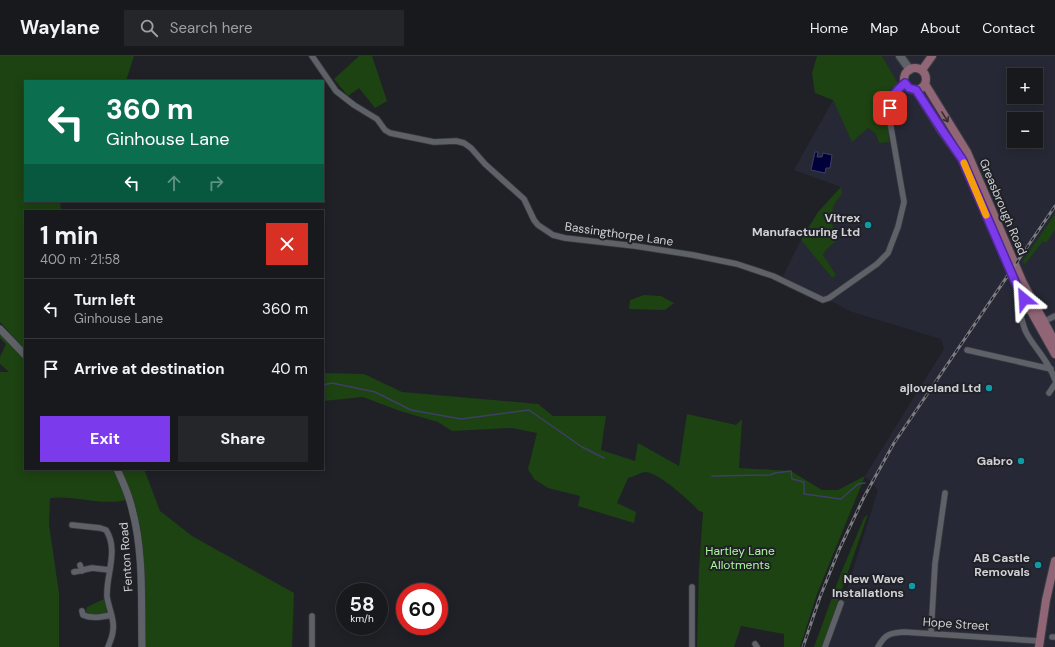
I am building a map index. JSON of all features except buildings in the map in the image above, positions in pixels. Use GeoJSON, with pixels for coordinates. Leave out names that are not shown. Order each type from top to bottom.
{"type":"FeatureCollection","features":[{"type":"Feature","properties":{"kind":"main road"},"geometry":{"type":"LineString","coordinates":[[900,56],[910,70]]}},
{"type":"Feature","properties":{"kind":"main road"},"geometry":{"type":"LineString","coordinates":[[905,83],[905,74],[916,68],[922,70],[932,56]]}},
{"type":"Feature","properties":{"kind":"main road","name":"Greasbrough Road"},"geometry":{"type":"LineString","coordinates":[[922,70],[926,77],[925,84],[967,152],[1023,283],[1055,353]]}},
{"type":"Feature","properties":{"kind":"main road","name":"Greasbrough Road"},"geometry":{"type":"LineString","coordinates":[[905,83],[909,88],[916,90],[962,159],[1017,286],[1055,342]]}},
{"type":"Feature","properties":{"kind":"main road"},"geometry":{"type":"LineString","coordinates":[[916,90],[920,89],[925,84]]}},
{"type":"Feature","properties":{"kind":"main road"},"geometry":{"type":"LineString","coordinates":[[1039,644],[1046,600],[1055,561]]}},
{"type":"Feature","properties":{"kind":"street","name":"Bassingthorpe Lane"},"geometry":{"type":"LineString","coordinates":[[312,56],[336,91],[354,105],[377,119],[385,130],[390,133],[434,142],[464,142],[485,164],[524,198],[534,220],[549,233],[565,238],[635,246],[693,255],[737,264],[773,276],[823,300],[829,298],[877,264],[888,253],[898,227],[904,202],[889,116],[891,100],[895,92],[905,83]]}},
{"type":"Feature","properties":{"kind":"street"},"geometry":{"type":"LineString","coordinates":[[1020,312],[1025,332],[1036,349],[1045,358],[1055,379]]}},
{"type":"Feature","properties":{"kind":"street"},"geometry":{"type":"LineString","coordinates":[[1041,323],[1055,316]]}},
{"type":"Feature","properties":{"kind":"street"},"geometry":{"type":"LineString","coordinates":[[0,329],[24,354]]}},
{"type":"Feature","properties":{"kind":"street"},"geometry":{"type":"LineString","coordinates":[[967,350],[1051,370]]}},
{"type":"Feature","properties":{"kind":"street"},"geometry":{"type":"LineString","coordinates":[[1047,362],[1055,353]]}},
{"type":"Feature","properties":{"kind":"street"},"geometry":{"type":"LineString","coordinates":[[1049,393],[1055,384]]}},
{"type":"Feature","properties":{"kind":"street","name":"Fenton Road"},"geometry":{"type":"LineString","coordinates":[[118,470],[130,502],[137,531],[142,647]]}},
{"type":"Feature","properties":{"kind":"street"},"geometry":{"type":"LineString","coordinates":[[931,633],[935,564],[945,493]]}},
{"type":"Feature","properties":{"kind":"street"},"geometry":{"type":"LineString","coordinates":[[72,525],[108,528],[111,549],[107,594],[114,629],[108,647]]}},
{"type":"Feature","properties":{"kind":"street"},"geometry":{"type":"LineString","coordinates":[[74,572],[81,568],[110,570]]}},
{"type":"Feature","properties":{"kind":"street"},"geometry":{"type":"LineString","coordinates":[[692,587],[692,647]]}},
{"type":"Feature","properties":{"kind":"street"},"geometry":{"type":"LineString","coordinates":[[826,647],[841,604]]}},
{"type":"Feature","properties":{"kind":"street"},"geometry":{"type":"LineString","coordinates":[[82,611],[83,615],[86,617],[100,618],[111,615]]}},
{"type":"Feature","properties":{"kind":"street"},"geometry":{"type":"LineString","coordinates":[[312,616],[312,647]]}},
{"type":"Feature","properties":{"kind":"street","name":"Hope Street"},"geometry":{"type":"LineString","coordinates":[[878,647],[883,638],[892,633],[931,633],[1039,644]]}},
{"type":"Feature","properties":{"kind":"shaded area"},"geometry":{"type":"Polygon","coordinates":[[[882,56],[1055,56],[1055,647],[829,647],[878,490],[865,476],[944,349],[941,339],[852,312],[783,276],[801,240],[832,278],[823,255],[826,250],[837,240],[832,222],[833,206],[842,194],[841,187],[794,170],[833,100],[852,141],[868,128],[876,134],[879,143],[887,112],[890,90],[899,85],[882,56]]]}},
{"type":"Feature","properties":{"kind":"shaded area"},"geometry":{"type":"Polygon","coordinates":[[[815,152],[818,152],[817,157],[822,157],[823,153],[832,155],[830,168],[826,168],[825,173],[811,170],[815,152]]]}},
{"type":"Feature","properties":{"kind":"green space"},"geometry":{"type":"Polygon","coordinates":[[[0,56],[134,56],[126,80],[24,80],[24,202],[60,202],[61,210],[24,210],[24,349],[0,322],[0,56]]]}},
{"type":"Feature","properties":{"kind":"green space"},"geometry":{"type":"Polygon","coordinates":[[[359,56],[372,56],[387,101],[375,108],[359,88],[348,96],[334,79],[359,56]]]}},
{"type":"Feature","properties":{"kind":"green space"},"geometry":{"type":"Polygon","coordinates":[[[817,56],[882,56],[899,85],[890,90],[887,112],[889,142],[879,143],[876,134],[868,128],[852,142],[833,100],[815,93],[812,73],[817,56]]]}},
{"type":"Feature","properties":{"kind":"green space"},"geometry":{"type":"Polygon","coordinates":[[[841,187],[842,194],[833,206],[832,223],[837,240],[826,250],[823,255],[836,275],[832,278],[801,240],[818,212],[841,187]]]}},
{"type":"Feature","properties":{"kind":"green space"},"geometry":{"type":"Polygon","coordinates":[[[1055,214],[1055,230],[1046,243],[1043,241],[1025,264],[1022,262],[1055,214]]]}},
{"type":"Feature","properties":{"kind":"green space"},"geometry":{"type":"Polygon","coordinates":[[[644,295],[661,296],[674,303],[665,310],[629,309],[630,300],[644,295]]]}},
{"type":"Feature","properties":{"kind":"green space"},"geometry":{"type":"Polygon","coordinates":[[[0,334],[24,358],[24,470],[115,470],[127,500],[107,502],[60,497],[50,498],[49,525],[59,593],[59,647],[0,647],[0,372],[9,372],[0,364],[0,357],[6,344],[0,338],[0,334]]]}},
{"type":"Feature","properties":{"kind":"green space","name":"Hartley Lane Allotments"},"geometry":{"type":"Polygon","coordinates":[[[324,373],[364,374],[402,392],[538,404],[553,416],[606,416],[601,450],[635,461],[638,443],[679,466],[687,414],[736,425],[742,419],[739,468],[791,471],[822,490],[838,490],[865,476],[817,594],[800,647],[784,647],[784,634],[741,626],[734,647],[697,647],[699,569],[703,512],[699,511],[666,482],[646,472],[628,478],[617,503],[636,512],[634,523],[578,506],[580,496],[548,488],[534,479],[528,469],[537,433],[512,428],[452,431],[438,422],[400,411],[363,397],[324,401],[324,373]]]}},
{"type":"Feature","properties":{"kind":"green space"},"geometry":{"type":"Polygon","coordinates":[[[121,470],[144,470],[160,511],[192,536],[294,593],[292,647],[145,647],[144,557],[139,522],[121,470]]]}},
{"type":"Feature","properties":{"kind":"green space"},"geometry":{"type":"Polygon","coordinates":[[[868,514],[822,647],[814,647],[841,573],[864,518],[868,514]]]}},
{"type":"Feature","properties":{"kind":"green space"},"geometry":{"type":"Polygon","coordinates":[[[104,599],[107,611],[105,614],[92,615],[86,612],[87,607],[104,599]]]}},
{"type":"Feature","properties":{"kind":"waterway"},"geometry":{"type":"LineString","coordinates":[[324,385],[332,383],[375,392],[411,410],[461,419],[529,410],[582,447],[604,458]]}},
{"type":"Feature","properties":{"kind":"waterway"},"geometry":{"type":"LineString","coordinates":[[712,476],[770,475],[791,471],[792,479],[804,482],[804,494],[841,499],[858,484],[865,483]]}},
{"type":"Feature","properties":{"kind":"railway"},"geometry":{"type":"LineString","coordinates":[[803,647],[820,597],[839,550],[864,497],[894,443],[1055,206]]}},
{"type":"Feature","properties":{"kind":"slow traffic"},"geometry":{"type":"LineString","coordinates":[[964,163],[986,215]]}},
{"type":"Feature","properties":{"kind":"place","name":"Vitrex Manufacturing Ltd"},"geometry":{"type":"Point","coordinates":[868,225]}},
{"type":"Feature","properties":{"kind":"place","name":"ajloveland Ltd"},"geometry":{"type":"Point","coordinates":[989,388]}},
{"type":"Feature","properties":{"kind":"place","name":"Gabro"},"geometry":{"type":"Point","coordinates":[1021,461]}},
{"type":"Feature","properties":{"kind":"place","name":"AB Castle Removals"},"geometry":{"type":"Point","coordinates":[1038,565]}},
{"type":"Feature","properties":{"kind":"place","name":"New Wave Installations"},"geometry":{"type":"Point","coordinates":[912,586]}},
{"type":"Feature","properties":{"kind":"route"},"geometry":{"type":"LineString","coordinates":[[890,108],[891,100],[895,92],[905,83],[909,88],[916,90],[962,159],[1024,299]]}}]}
